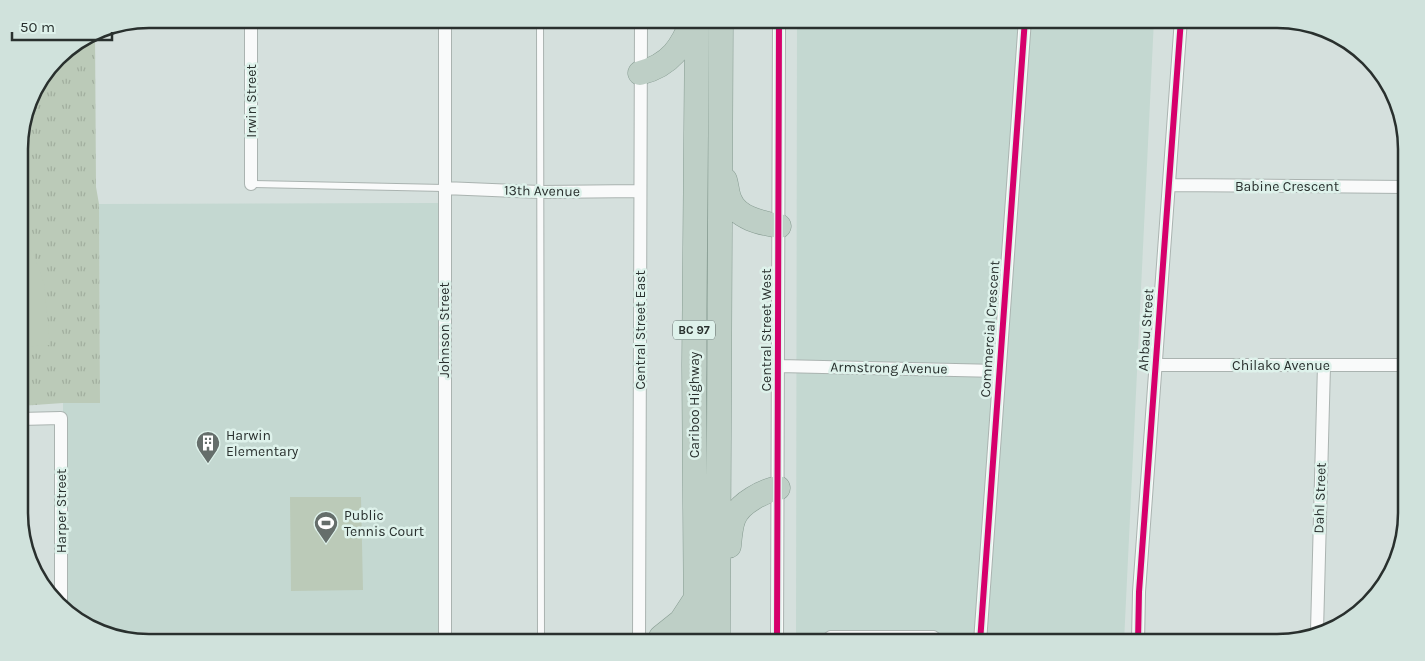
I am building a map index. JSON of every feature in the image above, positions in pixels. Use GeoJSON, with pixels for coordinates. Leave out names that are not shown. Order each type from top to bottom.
{"type":"FeatureCollection","features":[{"type":"Feature","properties":{"kind":"highway"},"geometry":{"type":"LineString","coordinates":[[640,73],[653,70],[677,52],[690,28]]}},
{"type":"Feature","properties":{"kind":"highway","name":"Cariboo Highway"},"geometry":{"type":"LineString","coordinates":[[697,28],[694,365],[707,601],[716,634]]}},
{"type":"Feature","properties":{"kind":"highway","name":"Cariboo Highway"},"geometry":{"type":"LineString","coordinates":[[698,634],[707,601],[720,156],[721,28]]}},
{"type":"Feature","properties":{"kind":"highway"},"geometry":{"type":"LineString","coordinates":[[720,156],[729,199],[734,207],[741,214],[778,226]]}},
{"type":"Feature","properties":{"kind":"highway"},"geometry":{"type":"LineString","coordinates":[[661,634],[707,601],[726,574],[731,528],[734,516],[741,506],[765,490],[778,488]]}},
{"type":"Feature","properties":{"kind":"street","name":"Irwin Street"},"geometry":{"type":"LineString","coordinates":[[251,28],[251,184]]}},
{"type":"Feature","properties":{"kind":"street","name":"Johnson Street"},"geometry":{"type":"LineString","coordinates":[[445,28],[445,634]]}},
{"type":"Feature","properties":{"kind":"street","name":"Central Street East"},"geometry":{"type":"LineString","coordinates":[[641,28],[640,191],[652,634]]}},
{"type":"Feature","properties":{"kind":"street","name":"Central Street West"},"geometry":{"type":"LineString","coordinates":[[777,633],[778,28]]}},
{"type":"Feature","properties":{"kind":"street","name":"Commercial Crescent"},"geometry":{"type":"LineString","coordinates":[[981,633],[1024,28]]}},
{"type":"Feature","properties":{"kind":"street","name":"Ahbau Street"},"geometry":{"type":"LineString","coordinates":[[1138,633],[1139,592],[1180,28]]}},
{"type":"Feature","properties":{"kind":"street","name":"Babine Crescent"},"geometry":{"type":"LineString","coordinates":[[1169,185],[1398,187]]}},
{"type":"Feature","properties":{"kind":"street","name":"13th Avenue"},"geometry":{"type":"LineString","coordinates":[[444,188],[541,192],[640,191]]}},
{"type":"Feature","properties":{"kind":"street","name":"Chilako Avenue"},"geometry":{"type":"LineString","coordinates":[[1156,365],[1398,365]]}},
{"type":"Feature","properties":{"kind":"street","name":"Dahl Street"},"geometry":{"type":"LineString","coordinates":[[1317,626],[1324,365]]}},
{"type":"Feature","properties":{"kind":"street","name":"Armstrong Avenue"},"geometry":{"type":"LineString","coordinates":[[778,366],[999,371]]}},
{"type":"Feature","properties":{"kind":"street","name":"Harper Street"},"geometry":{"type":"LineString","coordinates":[[28,419],[62,418],[61,596]]}},
{"type":"Feature","properties":{"kind":"lane"},"geometry":{"type":"LineString","coordinates":[[540,28],[541,634]]}},
{"type":"Feature","properties":{"kind":"lane"},"geometry":{"type":"LineString","coordinates":[[251,184],[444,188]]}},
{"type":"Feature","properties":{"kind":"shaded area"},"geometry":{"type":"Polygon","coordinates":[[[797,28],[1154,28],[1124,633],[796,633],[797,28]]]}},
{"type":"Feature","properties":{"kind":"shaded area"},"geometry":{"type":"Polygon","coordinates":[[[439,203],[440,632],[133,632],[102,624],[88,617],[63,598],[63,403],[100,402],[99,204],[439,203]]]}},
{"type":"Feature","properties":{"kind":"green space"},"geometry":{"type":"Polygon","coordinates":[[[95,40],[96,187],[99,204],[100,403],[28,405],[28,141],[37,102],[48,81],[63,63],[81,48],[95,40]]]}},
{"type":"Feature","properties":{"kind":"green space"},"geometry":{"type":"Polygon","coordinates":[[[28,247],[33,253],[44,283],[50,345],[28,346],[28,247]]]}},
{"type":"Feature","properties":{"kind":"green space","name":"Public Tennis Court"},"geometry":{"type":"Polygon","coordinates":[[[290,497],[361,497],[363,590],[291,591],[290,497]]]}},
{"type":"Feature","properties":{"kind":"cycle path"},"geometry":{"type":"LineString","coordinates":[[777,633],[779,28]]}},
{"type":"Feature","properties":{"kind":"cycle path"},"geometry":{"type":"LineString","coordinates":[[981,633],[1024,28]]}},
{"type":"Feature","properties":{"kind":"cycle path"},"geometry":{"type":"LineString","coordinates":[[1138,633],[1139,592],[1180,28]]}},
{"type":"Feature","properties":{"kind":"place","name":"Harwin Elementary"},"geometry":{"type":"Point","coordinates":[208,464]}},
{"type":"Feature","properties":{"kind":"place","name":"Public Tennis Court"},"geometry":{"type":"Point","coordinates":[326,544]}}]}
